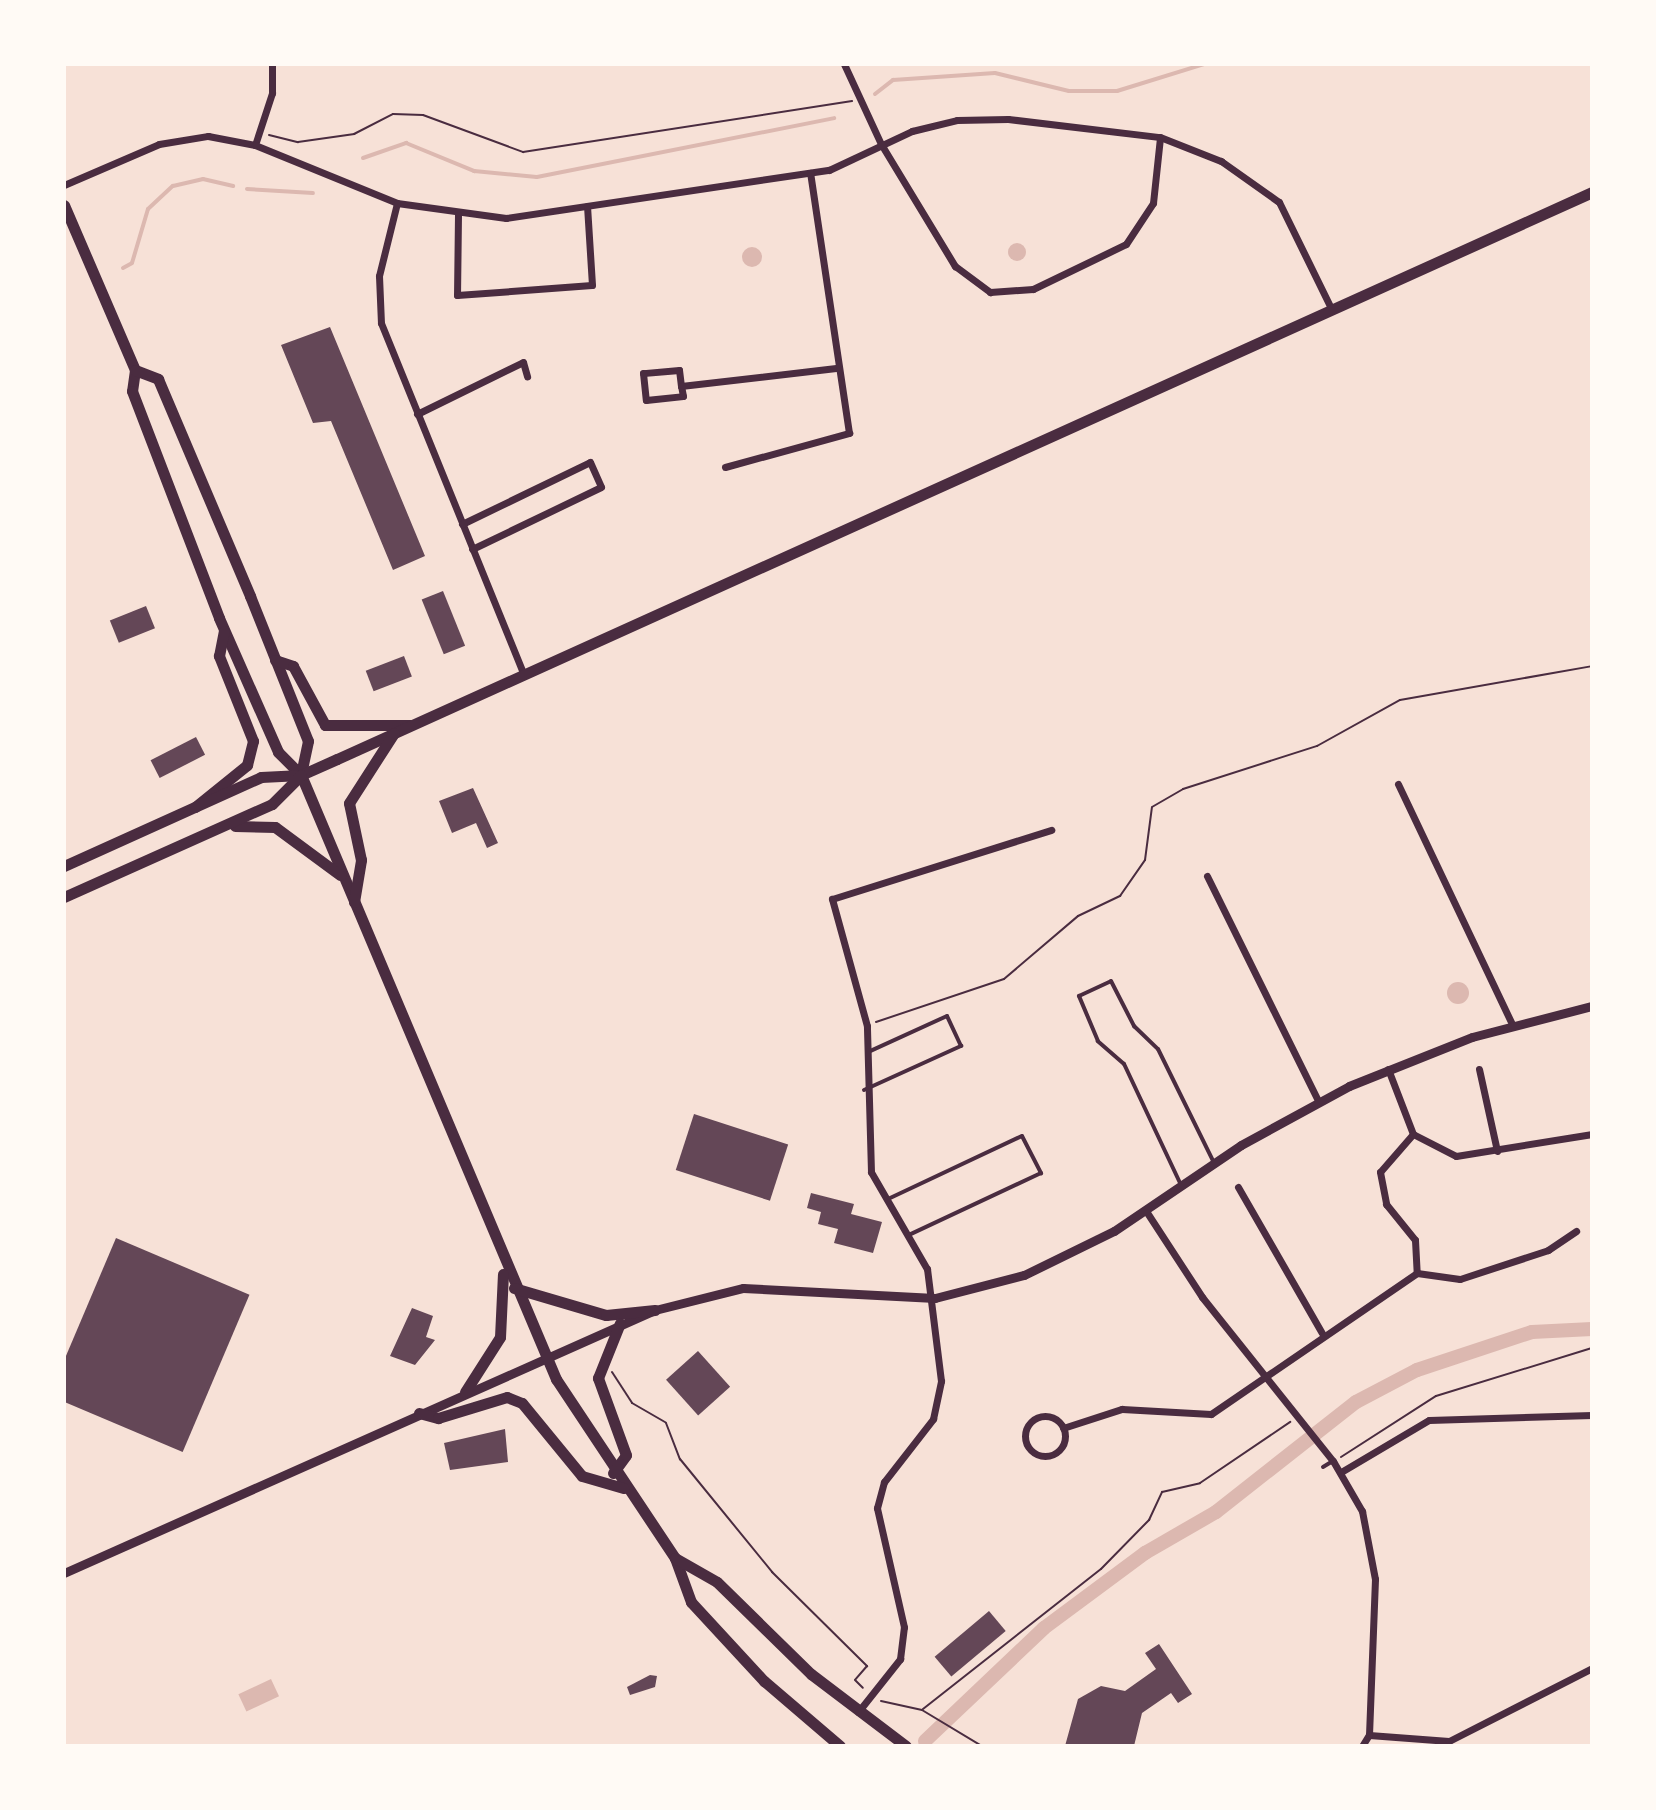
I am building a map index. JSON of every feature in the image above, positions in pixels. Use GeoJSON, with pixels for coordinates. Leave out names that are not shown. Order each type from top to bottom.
{"type":"FeatureCollection","features":[{"type":"Feature","properties":{"kind":"main road"},"geometry":{"type":"LineString","coordinates":[[64,897],[272,804],[301,775],[1592,192]]}},
{"type":"Feature","properties":{"kind":"main road"},"geometry":{"type":"LineString","coordinates":[[64,205],[135,370],[132,391],[224,630],[278,752],[301,775],[502,1262],[544,1355],[613,1473],[675,1558],[691,1602],[764,1681],[840,1746]]}},
{"type":"Feature","properties":{"kind":"main road"},"geometry":{"type":"LineString","coordinates":[[135,370],[158,379],[275,660],[308,741],[301,775]]}},
{"type":"Feature","properties":{"kind":"main road"},"geometry":{"type":"LineString","coordinates":[[194,808],[207,790],[247,765],[253,741],[219,656],[224,630]]}},
{"type":"Feature","properties":{"kind":"main road"},"geometry":{"type":"LineString","coordinates":[[275,660],[293,666],[325,725],[411,725]]}},
{"type":"Feature","properties":{"kind":"main road"},"geometry":{"type":"LineString","coordinates":[[354,903],[361,860],[349,803],[394,733]]}},
{"type":"Feature","properties":{"kind":"main road"},"geometry":{"type":"LineString","coordinates":[[64,866],[261,777],[301,775]]}},
{"type":"Feature","properties":{"kind":"main road"},"geometry":{"type":"LineString","coordinates":[[219,828],[269,824],[315,851],[344,878]]}},
{"type":"Feature","properties":{"kind":"main road"},"geometry":{"type":"LineString","coordinates":[[465,1392],[500,1337],[507,1301],[502,1262]]}},
{"type":"Feature","properties":{"kind":"main road"},"geometry":{"type":"LineString","coordinates":[[514,1288],[606,1315],[655,1310]]}},
{"type":"Feature","properties":{"kind":"main road"},"geometry":{"type":"LineString","coordinates":[[613,1473],[626,1455],[598,1378],[620,1323]]}},
{"type":"Feature","properties":{"kind":"main road"},"geometry":{"type":"LineString","coordinates":[[419,1413],[438,1418],[507,1397],[522,1403],[582,1476],[623,1488]]}},
{"type":"Feature","properties":{"kind":"main road"},"geometry":{"type":"LineString","coordinates":[[675,1558],[717,1582],[858,1712],[906,1746]]}},
{"type":"Feature","properties":{"kind":"street"},"geometry":{"type":"LineString","coordinates":[[255,145],[272,64]]}},
{"type":"Feature","properties":{"kind":"street"},"geometry":{"type":"LineString","coordinates":[[844,64],[857,99],[881,144],[955,266],[990,292],[1033,289],[1126,244],[1153,203],[1160,137]]}},
{"type":"Feature","properties":{"kind":"street"},"geometry":{"type":"LineString","coordinates":[[64,185],[159,144],[208,136],[255,145],[397,203],[458,215],[506,218],[810,173],[881,144],[957,120],[1160,137],[1221,161],[1279,202],[1332,310]]}},
{"type":"Feature","properties":{"kind":"street"},"geometry":{"type":"LineString","coordinates":[[725,467],[845,438],[851,428],[836,368],[810,173]]}},
{"type":"Feature","properties":{"kind":"street"},"geometry":{"type":"LineString","coordinates":[[397,203],[379,276],[381,323],[524,675]]}},
{"type":"Feature","properties":{"kind":"street"},"geometry":{"type":"LineString","coordinates":[[458,215],[457,295],[592,285],[587,206]]}},
{"type":"Feature","properties":{"kind":"street"},"geometry":{"type":"LineString","coordinates":[[417,414],[523,362],[527,376]]}},
{"type":"Feature","properties":{"kind":"street"},"geometry":{"type":"LineString","coordinates":[[681,386],[836,368]]}},
{"type":"Feature","properties":{"kind":"street"},"geometry":{"type":"LineString","coordinates":[[679,370],[681,386],[683,396],[646,400],[643,373],[679,370]]}},
{"type":"Feature","properties":{"kind":"street"},"geometry":{"type":"LineString","coordinates":[[462,524],[590,462],[601,487],[472,549]]}},
{"type":"Feature","properties":{"kind":"street"},"geometry":{"type":"LineString","coordinates":[[1398,784],[1512,1024]]}},
{"type":"Feature","properties":{"kind":"street"},"geometry":{"type":"LineString","coordinates":[[858,1712],[900,1659],[904,1627],[877,1508],[884,1482],[933,1419],[941,1381],[935,1298],[911,1234],[884,1201],[871,1172],[864,1090],[867,1026],[832,899],[1051,830]]}},
{"type":"Feature","properties":{"kind":"street"},"geometry":{"type":"LineString","coordinates":[[1207,876],[1318,1101]]}},
{"type":"Feature","properties":{"kind":"street"},"geometry":{"type":"LineString","coordinates":[[64,1573],[544,1355],[655,1310],[743,1288],[935,1298],[1024,1275],[1146,1211],[1214,1163],[1318,1101],[1388,1068],[1512,1024],[1592,1006]]}},
{"type":"Feature","properties":{"kind":"street"},"geometry":{"type":"LineString","coordinates":[[1388,1068],[1413,1134],[1456,1156],[1592,1134]]}},
{"type":"Feature","properties":{"kind":"street"},"geometry":{"type":"LineString","coordinates":[[1479,1069],[1497,1151]]}},
{"type":"Feature","properties":{"kind":"street"},"geometry":{"type":"LineString","coordinates":[[1413,1134],[1380,1172],[1386,1204],[1415,1240],[1417,1273]]}},
{"type":"Feature","properties":{"kind":"street"},"geometry":{"type":"LineString","coordinates":[[1238,1187],[1322,1333]]}},
{"type":"Feature","properties":{"kind":"street"},"geometry":{"type":"LineString","coordinates":[[1146,1211],[1266,1377],[1326,1451],[1362,1511],[1375,1565],[1369,1735],[1362,1746]]}},
{"type":"Feature","properties":{"kind":"street"},"geometry":{"type":"LineString","coordinates":[[1063,1428],[1054,1454],[1036,1454],[1027,1444],[1028,1425],[1038,1417],[1063,1428],[1122,1409],[1211,1414],[1266,1377],[1322,1333],[1369,1311],[1417,1273],[1460,1279],[1548,1250],[1576,1231]]}},
{"type":"Feature","properties":{"kind":"street"},"geometry":{"type":"LineString","coordinates":[[1341,1472],[1429,1420],[1592,1415]]}},
{"type":"Feature","properties":{"kind":"street"},"geometry":{"type":"LineString","coordinates":[[1369,1735],[1449,1741],[1592,1668]]}},
{"type":"Feature","properties":{"kind":"lane"},"geometry":{"type":"LineString","coordinates":[[1181,1185],[1124,1064],[1098,1041],[1079,996],[1111,981],[1134,1026],[1158,1049],[1214,1163]]}},
{"type":"Feature","properties":{"kind":"lane"},"geometry":{"type":"LineString","coordinates":[[864,1090],[961,1046],[947,1016],[867,1053]]}},
{"type":"Feature","properties":{"kind":"lane"},"geometry":{"type":"LineString","coordinates":[[884,1201],[1022,1136],[1041,1173],[911,1234]]}},
{"type":"Feature","properties":{"kind":"lane"},"geometry":{"type":"LineString","coordinates":[[1323,1467],[1333,1461]]}},
{"type":"Feature","properties":{"kind":"path"},"geometry":{"type":"LineString","coordinates":[[259,132],[298,142],[354,134],[393,114],[423,115],[523,152],[857,99]]}},
{"type":"Feature","properties":{"kind":"path"},"geometry":{"type":"LineString","coordinates":[[867,1026],[1004,979],[1078,916],[1120,896],[1145,860],[1152,807],[1183,789],[1317,746],[1400,700],[1592,666]]}},
{"type":"Feature","properties":{"kind":"path"},"geometry":{"type":"LineString","coordinates":[[1333,1461],[1436,1396],[1592,1348]]}},
{"type":"Feature","properties":{"kind":"path"},"geometry":{"type":"LineString","coordinates":[[609,1368],[632,1403],[666,1423],[680,1459],[772,1572],[867,1666],[855,1680],[890,1708],[922,1710],[982,1746]]}},
{"type":"Feature","properties":{"kind":"path"},"geometry":{"type":"LineString","coordinates":[[922,1710],[1101,1569],[1149,1520],[1162,1492],[1200,1483],[1290,1422]]}},
{"type":"Feature","properties":{"kind":"shaded area"},"geometry":{"type":"Polygon","coordinates":[[[1013,243],[1021,243],[1026,252],[1024,259],[1013,261],[1008,256],[1008,248],[1013,243]]]}},
{"type":"Feature","properties":{"kind":"shaded area"},"geometry":{"type":"Polygon","coordinates":[[[752,247],[759,250],[762,257],[759,264],[752,267],[745,264],[742,257],[745,250],[752,247]]]}},
{"type":"Feature","properties":{"kind":"shaded area"},"geometry":{"type":"Polygon","coordinates":[[[1458,982],[1466,985],[1469,993],[1466,1001],[1458,1004],[1450,1001],[1447,993],[1450,985],[1458,982]]]}},
{"type":"Feature","properties":{"kind":"shaded area"},"geometry":{"type":"Polygon","coordinates":[[[271,1679],[279,1696],[246,1711],[238,1694],[271,1679]]]}},
{"type":"Feature","properties":{"kind":"building"},"geometry":{"type":"Polygon","coordinates":[[[330,327],[425,556],[393,570],[331,421],[313,423],[281,345],[330,327]]]}},
{"type":"Feature","properties":{"kind":"building"},"geometry":{"type":"Polygon","coordinates":[[[443,591],[465,646],[444,654],[422,600],[443,591]]]}},
{"type":"Feature","properties":{"kind":"building"},"geometry":{"type":"Polygon","coordinates":[[[146,606],[155,628],[119,643],[110,621],[146,606]]]}},
{"type":"Feature","properties":{"kind":"building"},"geometry":{"type":"Polygon","coordinates":[[[404,656],[412,677],[374,691],[366,671],[404,656]]]}},
{"type":"Feature","properties":{"kind":"building"},"geometry":{"type":"Polygon","coordinates":[[[196,737],[205,755],[160,778],[151,760],[196,737]]]}},
{"type":"Feature","properties":{"kind":"building"},"geometry":{"type":"Polygon","coordinates":[[[473,788],[498,843],[487,848],[476,823],[452,833],[439,801],[473,788]]]}},
{"type":"Feature","properties":{"kind":"building"},"geometry":{"type":"Polygon","coordinates":[[[694,1114],[788,1145],[770,1201],[676,1170],[694,1114]]]}},
{"type":"Feature","properties":{"kind":"building"},"geometry":{"type":"Polygon","coordinates":[[[811,1193],[854,1204],[851,1214],[882,1222],[873,1253],[834,1243],[838,1229],[818,1224],[821,1212],[807,1208],[811,1193]]]}},
{"type":"Feature","properties":{"kind":"building"},"geometry":{"type":"Polygon","coordinates":[[[116,1238],[249,1295],[183,1452],[64,1402],[64,1361],[116,1238]]]}},
{"type":"Feature","properties":{"kind":"building"},"geometry":{"type":"Polygon","coordinates":[[[412,1308],[433,1316],[426,1337],[435,1340],[415,1365],[390,1356],[412,1308]]]}},
{"type":"Feature","properties":{"kind":"building"},"geometry":{"type":"Polygon","coordinates":[[[698,1351],[730,1387],[698,1415],[666,1380],[698,1351]]]}},
{"type":"Feature","properties":{"kind":"building"},"geometry":{"type":"Polygon","coordinates":[[[505,1429],[508,1462],[450,1470],[444,1443],[505,1429]]]}},
{"type":"Feature","properties":{"kind":"building"},"geometry":{"type":"Polygon","coordinates":[[[989,1611],[1006,1631],[951,1677],[935,1657],[989,1611]]]}},
{"type":"Feature","properties":{"kind":"building"},"geometry":{"type":"Polygon","coordinates":[[[1159,1644],[1192,1694],[1178,1703],[1171,1693],[1142,1713],[1134,1746],[1065,1746],[1078,1699],[1101,1686],[1125,1691],[1156,1669],[1145,1653],[1159,1644]]]}},
{"type":"Feature","properties":{"kind":"building"},"geometry":{"type":"Polygon","coordinates":[[[650,1675],[657,1676],[655,1687],[630,1695],[627,1687],[650,1675]]]}},
{"type":"Feature","properties":{"kind":"waterway"},"geometry":{"type":"LineString","coordinates":[[875,94],[893,80],[995,73],[1069,91],[1117,91],[1204,64]]}},
{"type":"Feature","properties":{"kind":"waterway"},"geometry":{"type":"LineString","coordinates":[[363,158],[406,143],[474,171],[537,177],[834,118]]}},
{"type":"Feature","properties":{"kind":"waterway"},"geometry":{"type":"LineString","coordinates":[[123,268],[132,263],[148,209],[173,186],[203,179],[233,186]]}},
{"type":"Feature","properties":{"kind":"waterway"},"geometry":{"type":"LineString","coordinates":[[247,189],[313,193]]}},
{"type":"Feature","properties":{"kind":"waterway"},"geometry":{"type":"LineString","coordinates":[[925,1741],[1044,1628],[1145,1553],[1216,1512],[1356,1402],[1417,1370],[1532,1332],[1592,1329]]}}]}
